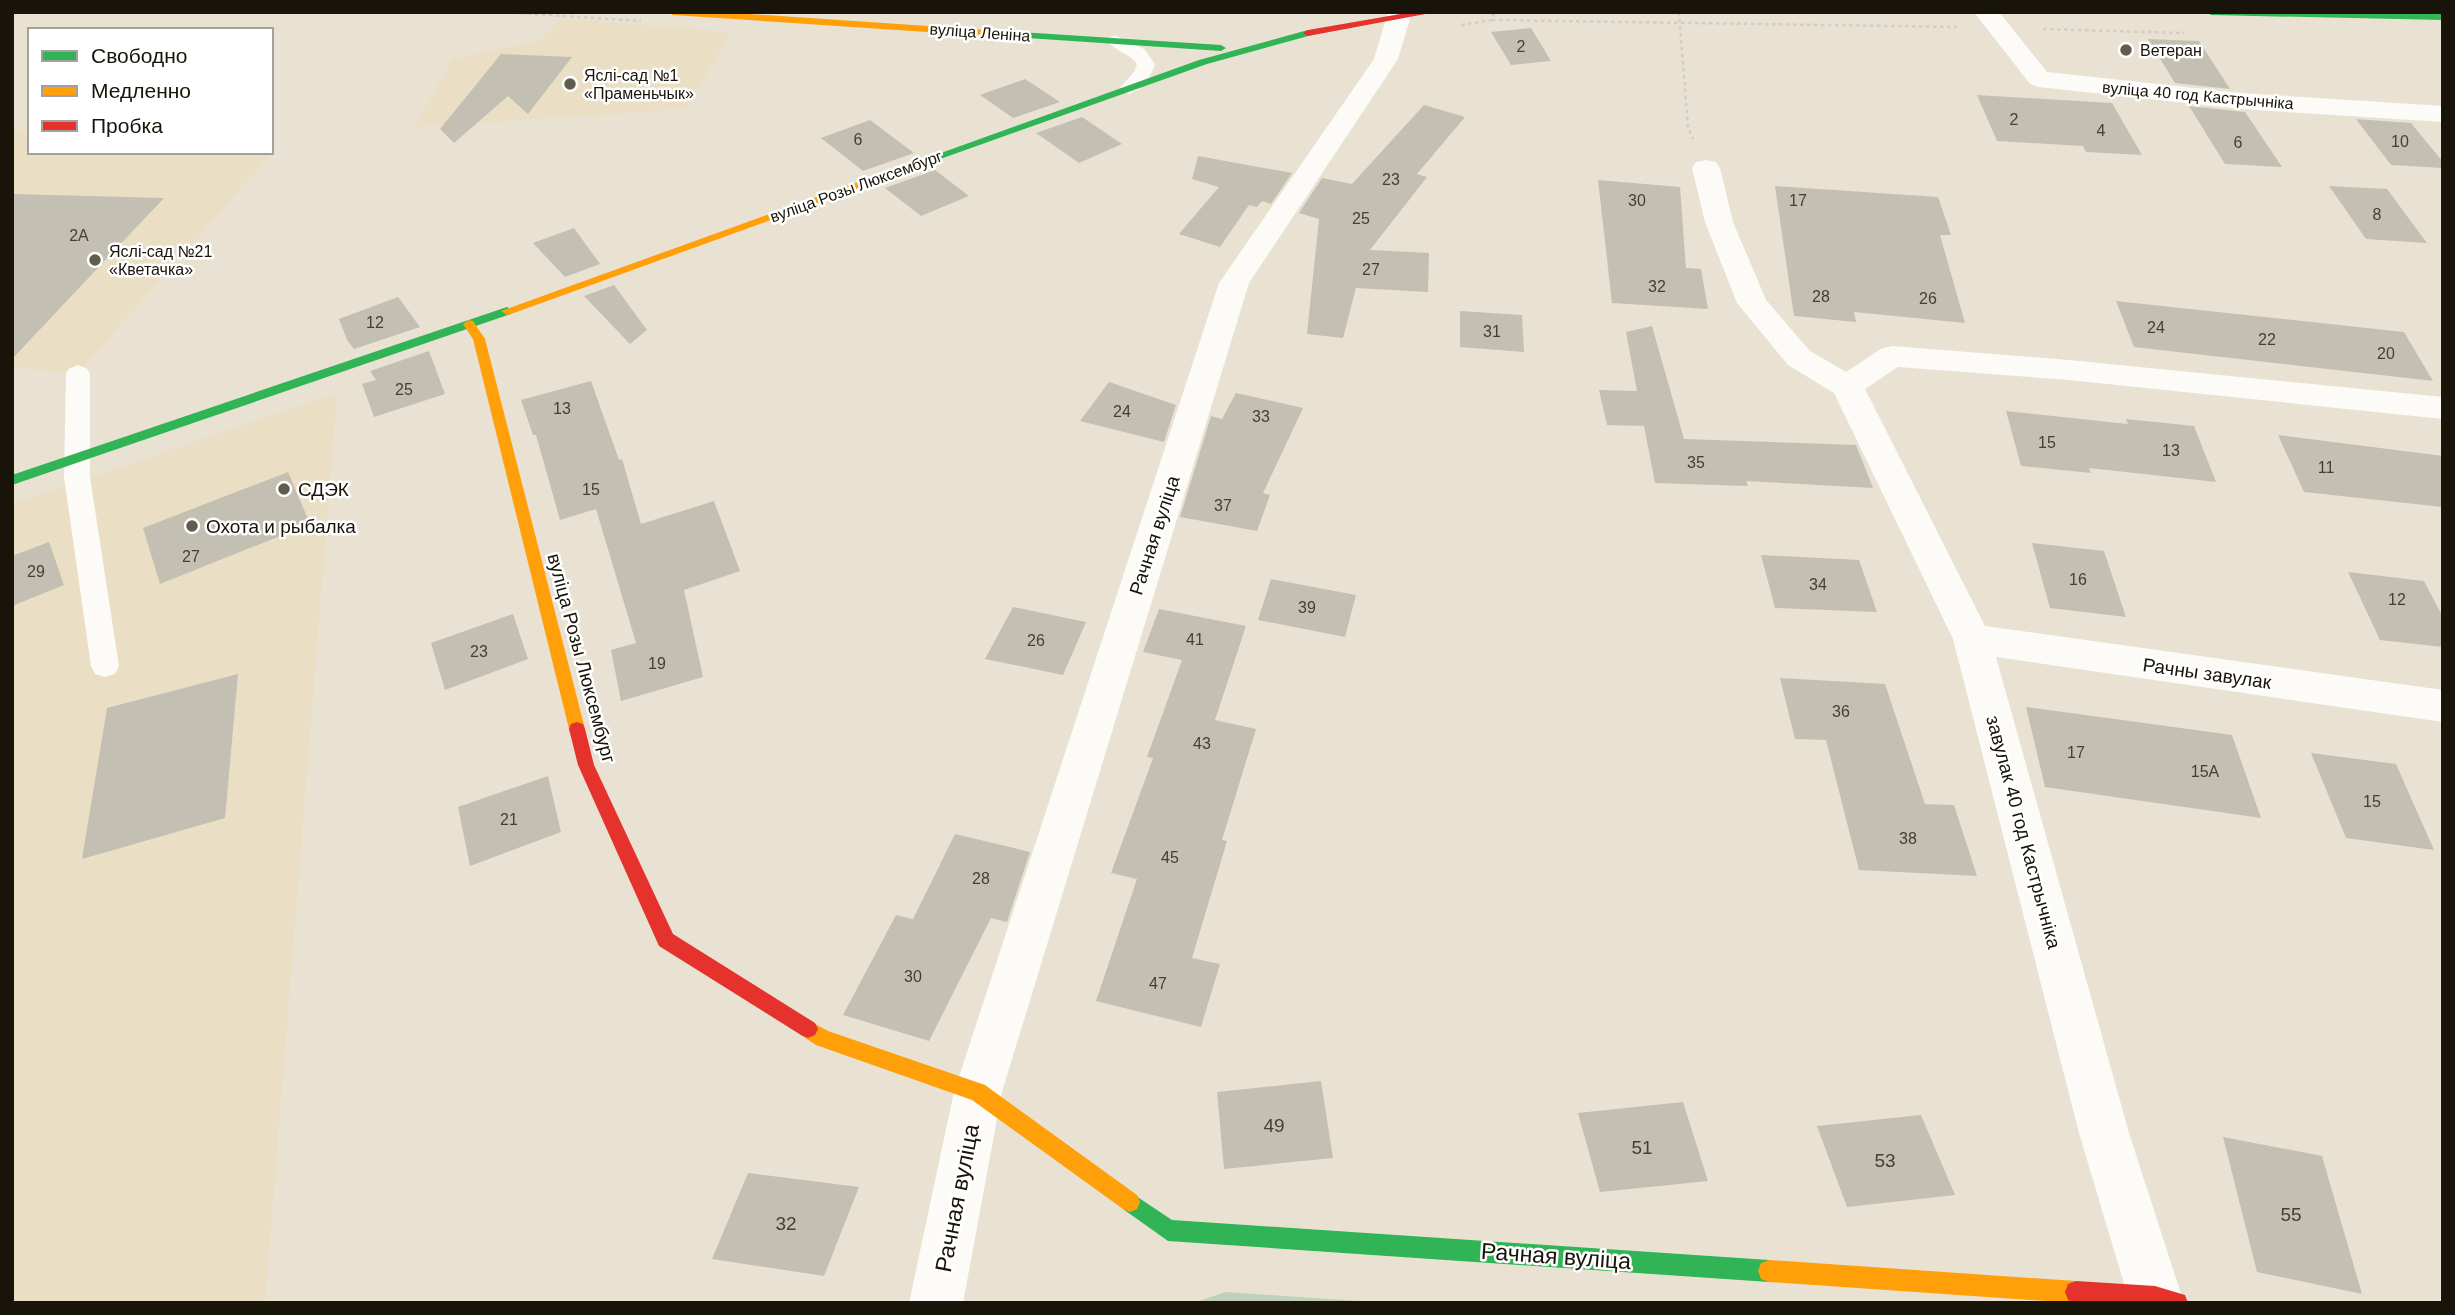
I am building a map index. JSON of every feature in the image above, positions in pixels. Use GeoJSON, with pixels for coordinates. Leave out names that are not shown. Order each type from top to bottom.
{"type":"FeatureCollection","features":[{"type":"Feature","properties":{"kind":"street","name":"вуліца Леніна"},"geometry":{"type":"LineString","coordinates":[[673,12],[1244,49]]}},
{"type":"Feature","properties":{"kind":"street","name":"вуліца 40 год Кастрычніка"},"geometry":{"type":"LineString","coordinates":[[1986,12],[2039,79],[2241,101],[2443,114]]}},
{"type":"Feature","properties":{"kind":"street"},"geometry":{"type":"LineString","coordinates":[[2211,12],[2443,17]]}},
{"type":"Feature","properties":{"kind":"street"},"geometry":{"type":"LineString","coordinates":[[1244,49],[1322,29],[1410,14]]}},
{"type":"Feature","properties":{"kind":"street","name":"Рачная вуліца"},"geometry":{"type":"LineString","coordinates":[[936,1303],[978,1092],[1234,283],[1386,59],[1410,14]]}},
{"type":"Feature","properties":{"kind":"street","name":"вуліца Розы Люксембург"},"geometry":{"type":"LineString","coordinates":[[12,480],[469,324],[1244,49]]}},
{"type":"Feature","properties":{"kind":"street"},"geometry":{"type":"LineString","coordinates":[[1706,168],[1719,222],[1752,303],[1799,358],[1847,386],[1892,356],[2069,370],[2443,408]]}},
{"type":"Feature","properties":{"kind":"street","name":"вуліца Розы Люксембург"},"geometry":{"type":"LineString","coordinates":[[469,324],[479,339],[586,765],[666,940],[823,1038],[978,1092]]}},
{"type":"Feature","properties":{"kind":"street","name":"завулак 40 год Кастрычніка"},"geometry":{"type":"LineString","coordinates":[[1847,386],[1972,639],[2104,1133],[2166,1300]]}},
{"type":"Feature","properties":{"kind":"street","name":"Рачны завулак"},"geometry":{"type":"LineString","coordinates":[[1972,639],[2443,706]]}},
{"type":"Feature","properties":{"kind":"street","name":"Рачная вуліца"},"geometry":{"type":"LineString","coordinates":[[978,1092],[1168,1230],[2166,1300]]}},
{"type":"Feature","properties":{"kind":"lane"},"geometry":{"type":"LineString","coordinates":[[1116,41],[1138,53],[1146,64],[1143,74],[1129,88]]}},
{"type":"Feature","properties":{"kind":"lane"},"geometry":{"type":"LineString","coordinates":[[78,373],[77,477],[106,666]]}},
{"type":"Feature","properties":{"kind":"path"},"geometry":{"type":"LineString","coordinates":[[1679,12],[1688,127],[1706,168]]}},
{"type":"Feature","properties":{"kind":"shaded area","name":"Яслі-сад №1 «Праменьчык»"},"geometry":{"type":"Polygon","coordinates":[[[561,18],[731,32],[687,109],[414,127],[453,59],[539,41],[561,18]]]}},
{"type":"Feature","properties":{"kind":"shaded area","name":"Яслі-сад №21 «Кветачка»"},"geometry":{"type":"Polygon","coordinates":[[[12,129],[28,131],[28,154],[271,154],[78,373],[12,368],[12,129]]]}},
{"type":"Feature","properties":{"kind":"shaded area"},"geometry":{"type":"Polygon","coordinates":[[[337,393],[265,1303],[12,1303],[12,504],[337,393]]]}},
{"type":"Feature","properties":{"kind":"green space"},"geometry":{"type":"Polygon","coordinates":[[[1225,1292],[1390,1303],[1194,1303],[1225,1292]]]}},
{"type":"Feature","properties":{"kind":"building"},"geometry":{"type":"Polygon","coordinates":[[[1531,28],[1551,61],[1511,65],[1491,32],[1531,28]]]}},
{"type":"Feature","properties":{"kind":"building"},"geometry":{"type":"Polygon","coordinates":[[[2148,39],[2199,41],[2230,89],[2175,83],[2148,39]]]}},
{"type":"Feature","properties":{"kind":"building"},"geometry":{"type":"Polygon","coordinates":[[[501,54],[572,57],[528,114],[508,96],[454,143],[440,129],[501,54]]]}},
{"type":"Feature","properties":{"kind":"building"},"geometry":{"type":"Polygon","coordinates":[[[1025,79],[1060,102],[1013,118],[980,95],[1025,79]]]}},
{"type":"Feature","properties":{"kind":"building"},"geometry":{"type":"Polygon","coordinates":[[[1977,95],[2112,103],[2142,155],[2086,152],[2083,146],[1997,141],[1977,95]]]}},
{"type":"Feature","properties":{"kind":"building"},"geometry":{"type":"Polygon","coordinates":[[[1424,105],[1465,117],[1417,174],[1427,177],[1370,250],[1429,253],[1428,292],[1356,288],[1343,338],[1307,334],[1319,219],[1299,213],[1322,178],[1352,184],[1424,105]]]}},
{"type":"Feature","properties":{"kind":"building"},"geometry":{"type":"Polygon","coordinates":[[[2189,106],[2245,112],[2282,167],[2225,164],[2189,106]]]}},
{"type":"Feature","properties":{"kind":"building"},"geometry":{"type":"Polygon","coordinates":[[[1082,117],[1122,144],[1079,163],[1036,133],[1082,117]]]}},
{"type":"Feature","properties":{"kind":"building"},"geometry":{"type":"Polygon","coordinates":[[[2356,119],[2411,123],[2443,162],[2443,168],[2391,165],[2356,119]]]}},
{"type":"Feature","properties":{"kind":"building"},"geometry":{"type":"Polygon","coordinates":[[[870,120],[914,153],[863,171],[821,138],[870,120]]]}},
{"type":"Feature","properties":{"kind":"building"},"geometry":{"type":"Polygon","coordinates":[[[1198,156],[1292,173],[1271,204],[1262,201],[1257,207],[1249,205],[1220,247],[1179,234],[1219,187],[1192,179],[1198,156]]]}},
{"type":"Feature","properties":{"kind":"building"},"geometry":{"type":"Polygon","coordinates":[[[935,170],[969,196],[921,216],[885,188],[935,170]]]}},
{"type":"Feature","properties":{"kind":"building"},"geometry":{"type":"Polygon","coordinates":[[[1598,180],[1680,187],[1686,268],[1701,269],[1708,309],[1612,303],[1598,180]]]}},
{"type":"Feature","properties":{"kind":"building"},"geometry":{"type":"Polygon","coordinates":[[[1775,186],[1938,197],[1951,235],[1940,235],[1965,323],[1854,312],[1856,322],[1794,316],[1775,186]]]}},
{"type":"Feature","properties":{"kind":"building"},"geometry":{"type":"Polygon","coordinates":[[[2329,186],[2387,189],[2427,243],[2366,239],[2329,186]]]}},
{"type":"Feature","properties":{"kind":"building"},"geometry":{"type":"Polygon","coordinates":[[[12,194],[164,198],[12,359],[12,194]]]}},
{"type":"Feature","properties":{"kind":"building"},"geometry":{"type":"Polygon","coordinates":[[[574,228],[600,264],[565,277],[533,243],[574,228]]]}},
{"type":"Feature","properties":{"kind":"building"},"geometry":{"type":"Polygon","coordinates":[[[614,285],[647,330],[630,344],[584,296],[614,285]]]}},
{"type":"Feature","properties":{"kind":"building"},"geometry":{"type":"Polygon","coordinates":[[[398,297],[420,327],[354,349],[347,340],[339,319],[398,297]]]}},
{"type":"Feature","properties":{"kind":"building"},"geometry":{"type":"Polygon","coordinates":[[[2116,301],[2404,332],[2433,381],[2134,347],[2116,301]]]}},
{"type":"Feature","properties":{"kind":"building"},"geometry":{"type":"Polygon","coordinates":[[[1460,311],[1522,315],[1524,352],[1460,347],[1460,311]]]}},
{"type":"Feature","properties":{"kind":"building"},"geometry":{"type":"Polygon","coordinates":[[[1652,326],[1684,439],[1856,445],[1873,488],[1746,481],[1748,486],[1655,483],[1644,426],[1607,425],[1599,390],[1637,391],[1626,332],[1652,326]]]}},
{"type":"Feature","properties":{"kind":"building"},"geometry":{"type":"Polygon","coordinates":[[[429,351],[445,394],[374,417],[362,384],[376,380],[370,371],[429,351]]]}},
{"type":"Feature","properties":{"kind":"building"},"geometry":{"type":"Polygon","coordinates":[[[591,381],[619,460],[622,459],[641,524],[714,501],[740,571],[684,590],[703,677],[621,701],[611,650],[636,643],[596,509],[560,520],[536,435],[533,435],[521,400],[591,381]]]}},
{"type":"Feature","properties":{"kind":"building"},"geometry":{"type":"Polygon","coordinates":[[[1109,382],[1176,405],[1164,442],[1080,421],[1109,382]]]}},
{"type":"Feature","properties":{"kind":"building"},"geometry":{"type":"Polygon","coordinates":[[[1236,393],[1303,408],[1263,493],[1270,495],[1257,531],[1180,517],[1211,416],[1222,419],[1236,393]]]}},
{"type":"Feature","properties":{"kind":"building"},"geometry":{"type":"Polygon","coordinates":[[[2006,411],[2128,424],[2126,419],[2194,426],[2216,482],[2089,468],[2091,473],[2021,466],[2006,411]]]}},
{"type":"Feature","properties":{"kind":"building"},"geometry":{"type":"Polygon","coordinates":[[[2278,435],[2443,456],[2443,507],[2304,492],[2278,435]]]}},
{"type":"Feature","properties":{"kind":"building"},"geometry":{"type":"Polygon","coordinates":[[[288,472],[310,524],[160,584],[143,528],[288,472]]]}},
{"type":"Feature","properties":{"kind":"building"},"geometry":{"type":"Polygon","coordinates":[[[49,542],[64,585],[12,606],[12,556],[49,542]]]}},
{"type":"Feature","properties":{"kind":"building"},"geometry":{"type":"Polygon","coordinates":[[[2032,543],[2104,551],[2126,617],[2050,608],[2032,543]]]}},
{"type":"Feature","properties":{"kind":"building"},"geometry":{"type":"Polygon","coordinates":[[[1761,555],[1859,560],[1877,612],[1775,608],[1761,555]]]}},
{"type":"Feature","properties":{"kind":"building"},"geometry":{"type":"Polygon","coordinates":[[[2348,572],[2424,581],[2443,617],[2443,647],[2380,640],[2348,572]]]}},
{"type":"Feature","properties":{"kind":"building"},"geometry":{"type":"Polygon","coordinates":[[[1271,579],[1356,595],[1345,637],[1258,620],[1271,579]]]}},
{"type":"Feature","properties":{"kind":"building"},"geometry":{"type":"Polygon","coordinates":[[[1013,607],[1086,622],[1063,675],[985,659],[1013,607]]]}},
{"type":"Feature","properties":{"kind":"building"},"geometry":{"type":"Polygon","coordinates":[[[1159,609],[1246,626],[1215,720],[1256,729],[1222,840],[1227,841],[1192,958],[1220,964],[1201,1027],[1096,1001],[1137,879],[1111,873],[1153,758],[1147,757],[1182,660],[1143,652],[1159,609]]]}},
{"type":"Feature","properties":{"kind":"building"},"geometry":{"type":"Polygon","coordinates":[[[513,614],[528,659],[445,690],[431,643],[513,614]]]}},
{"type":"Feature","properties":{"kind":"building"},"geometry":{"type":"Polygon","coordinates":[[[238,674],[225,818],[82,859],[107,708],[238,674]]]}},
{"type":"Feature","properties":{"kind":"building"},"geometry":{"type":"Polygon","coordinates":[[[1780,678],[1885,684],[1925,804],[1954,805],[1977,876],[1859,870],[1826,740],[1795,739],[1780,678]]]}},
{"type":"Feature","properties":{"kind":"building"},"geometry":{"type":"Polygon","coordinates":[[[2026,707],[2232,735],[2261,818],[2045,787],[2026,707]]]}},
{"type":"Feature","properties":{"kind":"building"},"geometry":{"type":"Polygon","coordinates":[[[2311,753],[2396,764],[2434,850],[2346,838],[2311,753]]]}},
{"type":"Feature","properties":{"kind":"building"},"geometry":{"type":"Polygon","coordinates":[[[548,776],[561,832],[470,866],[458,807],[548,776]]]}},
{"type":"Feature","properties":{"kind":"building"},"geometry":{"type":"Polygon","coordinates":[[[955,834],[1030,852],[1007,922],[991,918],[929,1041],[843,1015],[896,915],[913,919],[955,834]]]}},
{"type":"Feature","properties":{"kind":"building"},"geometry":{"type":"Polygon","coordinates":[[[1321,1081],[1333,1158],[1224,1169],[1217,1092],[1321,1081]]]}},
{"type":"Feature","properties":{"kind":"building"},"geometry":{"type":"Polygon","coordinates":[[[1683,1102],[1708,1181],[1600,1192],[1578,1113],[1683,1102]]]}},
{"type":"Feature","properties":{"kind":"building"},"geometry":{"type":"Polygon","coordinates":[[[1921,1115],[1955,1195],[1847,1207],[1817,1126],[1921,1115]]]}},
{"type":"Feature","properties":{"kind":"building"},"geometry":{"type":"Polygon","coordinates":[[[2223,1137],[2322,1156],[2362,1294],[2257,1272],[2223,1137]]]}},
{"type":"Feature","properties":{"kind":"building"},"geometry":{"type":"Polygon","coordinates":[[[748,1173],[859,1187],[824,1276],[712,1259],[748,1173]]]}},
{"type":"Feature","properties":{"kind":"traffic: fast"},"geometry":{"type":"LineString","coordinates":[[2211,12],[2443,17]]}},
{"type":"Feature","properties":{"kind":"traffic: fast"},"geometry":{"type":"LineString","coordinates":[[987,33],[1221,48]]}},
{"type":"Feature","properties":{"kind":"traffic: fast"},"geometry":{"type":"LineString","coordinates":[[883,176],[1203,62],[1308,33]]}},
{"type":"Feature","properties":{"kind":"traffic: fast"},"geometry":{"type":"LineString","coordinates":[[12,480],[507,311]]}},
{"type":"Feature","properties":{"kind":"traffic: fast"},"geometry":{"type":"LineString","coordinates":[[1130,1202],[1168,1230],[1769,1271]]}},
{"type":"Feature","properties":{"kind":"traffic: slow"},"geometry":{"type":"LineString","coordinates":[[673,12],[987,33]]}},
{"type":"Feature","properties":{"kind":"traffic: slow"},"geometry":{"type":"LineString","coordinates":[[507,311],[883,176]]}},
{"type":"Feature","properties":{"kind":"traffic: slow"},"geometry":{"type":"LineString","coordinates":[[469,324],[479,339],[577,729]]}},
{"type":"Feature","properties":{"kind":"traffic: slow"},"geometry":{"type":"LineString","coordinates":[[808,1029],[823,1038],[978,1092],[1130,1202]]}},
{"type":"Feature","properties":{"kind":"traffic: slow"},"geometry":{"type":"LineString","coordinates":[[1769,1271],[2076,1292]]}},
{"type":"Feature","properties":{"kind":"traffic: jam"},"geometry":{"type":"LineString","coordinates":[[1308,33],[1431,12]]}},
{"type":"Feature","properties":{"kind":"traffic: jam"},"geometry":{"type":"LineString","coordinates":[[577,729],[586,765],[666,940],[808,1029]]}},
{"type":"Feature","properties":{"kind":"traffic: jam"},"geometry":{"type":"LineString","coordinates":[[2076,1292],[2155,1297],[2177,1303]]}},
{"type":"Feature","properties":{"kind":"place","name":"Ветеран"},"geometry":{"type":"Point","coordinates":[2126,50]}},
{"type":"Feature","properties":{"kind":"place","name":"Яслі-сад №1 «Праменьчык»"},"geometry":{"type":"Point","coordinates":[570,84]}},
{"type":"Feature","properties":{"kind":"place","name":"Яслі-сад №21 «Кветачка»"},"geometry":{"type":"Point","coordinates":[95,260]}},
{"type":"Feature","properties":{"kind":"place","name":"СДЭК"},"geometry":{"type":"Point","coordinates":[284,489]}},
{"type":"Feature","properties":{"kind":"place","name":"Охота и рыбалка"},"geometry":{"type":"Point","coordinates":[192,526]}}]}
